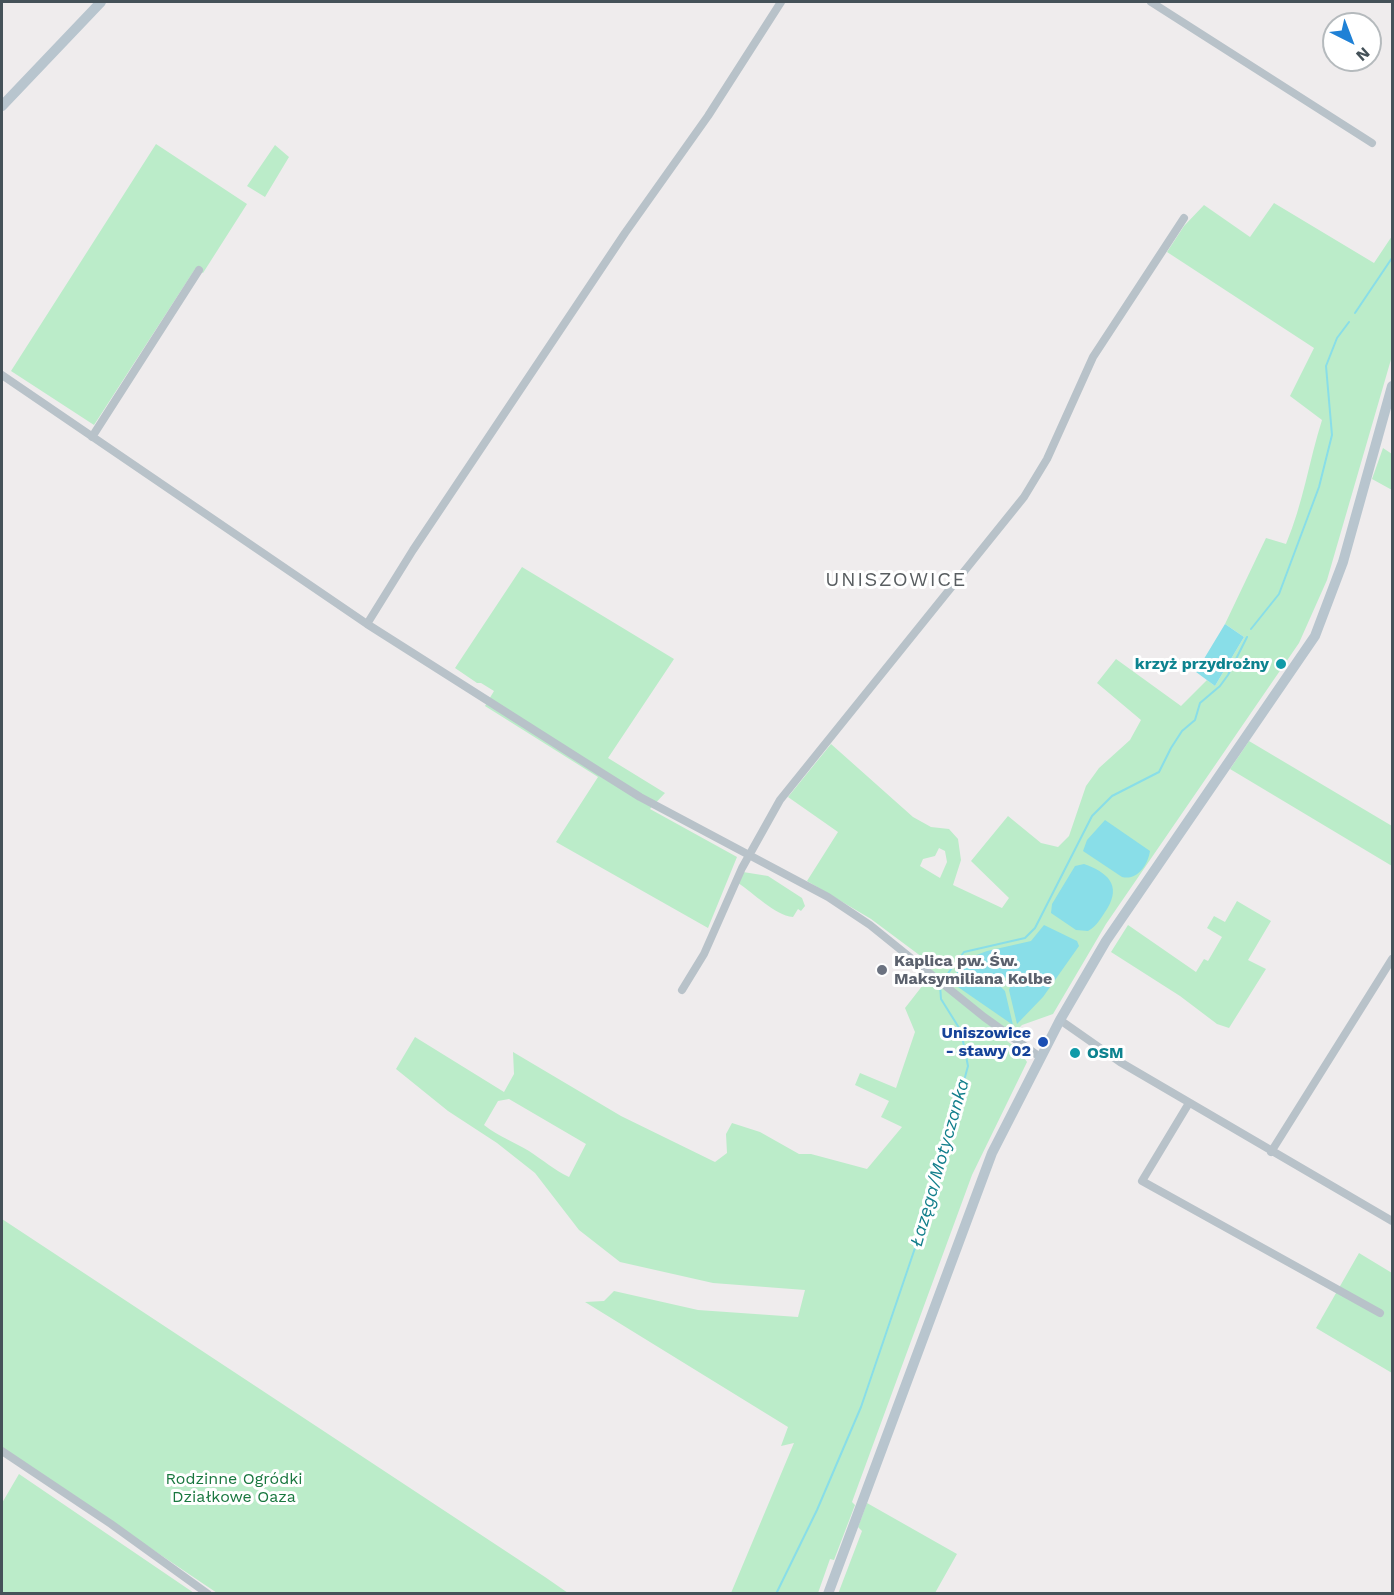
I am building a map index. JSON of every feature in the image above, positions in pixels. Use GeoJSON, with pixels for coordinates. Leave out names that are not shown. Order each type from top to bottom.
{"type":"FeatureCollection","features":[{"type":"Feature","properties":{"kind":"street"},"geometry":{"type":"LineString","coordinates":[[2,106],[101,2]]}},
{"type":"Feature","properties":{"kind":"street"},"geometry":{"type":"LineString","coordinates":[[368,624],[605,262],[708,116],[781,2]]}},
{"type":"Feature","properties":{"kind":"street"},"geometry":{"type":"LineString","coordinates":[[1151,2],[1372,143]]}},
{"type":"Feature","properties":{"kind":"street"},"geometry":{"type":"LineString","coordinates":[[682,990],[704,954],[742,868],[780,800],[1024,497],[1047,459],[1092,357],[1184,218]]}},
{"type":"Feature","properties":{"kind":"street"},"geometry":{"type":"LineString","coordinates":[[92,437],[199,270]]}},
{"type":"Feature","properties":{"kind":"street"},"geometry":{"type":"LineString","coordinates":[[2,375],[368,624],[640,797],[828,897],[862,919],[947,988],[1040,1057]]}},
{"type":"Feature","properties":{"kind":"street"},"geometry":{"type":"LineString","coordinates":[[828,1593],[978,1187],[1040,1057],[1118,923],[1315,636],[1343,562],[1392,386]]}},
{"type":"Feature","properties":{"kind":"street"},"geometry":{"type":"LineString","coordinates":[[1271,1152],[1392,959]]}},
{"type":"Feature","properties":{"kind":"street"},"geometry":{"type":"LineString","coordinates":[[1060,1020],[1120,1062],[1392,1221]]}},
{"type":"Feature","properties":{"kind":"street"},"geometry":{"type":"LineString","coordinates":[[1189,1103],[1142,1181],[1380,1312]]}},
{"type":"Feature","properties":{"kind":"street"},"geometry":{"type":"LineString","coordinates":[[2,1451],[208,1593]]}},
{"type":"Feature","properties":{"kind":"green space"},"geometry":{"type":"Polygon","coordinates":[[[156,144],[247,204],[203,273],[195,269],[94,425],[11,371],[156,144]]]}},
{"type":"Feature","properties":{"kind":"green space"},"geometry":{"type":"Polygon","coordinates":[[[275,145],[289,157],[265,197],[247,186],[275,145]]]}},
{"type":"Feature","properties":{"kind":"green space"},"geometry":{"type":"Polygon","coordinates":[[[1274,203],[1374,263],[1392,236],[1392,356],[1327,580],[1299,643],[1106,924],[1053,1014],[1022,1025],[1007,1041],[1018,1049],[1027,1062],[972,1175],[852,1502],[855,1505],[834,1560],[830,1559],[818,1593],[731,1593],[794,1443],[781,1446],[788,1427],[585,1302],[604,1301],[614,1291],[698,1310],[798,1317],[805,1290],[713,1283],[620,1262],[579,1230],[535,1173],[497,1143],[448,1111],[396,1069],[415,1037],[504,1092],[514,1074],[513,1052],[621,1116],[715,1162],[727,1153],[726,1134],[732,1123],[760,1132],[799,1154],[811,1154],[867,1169],[902,1127],[881,1117],[889,1101],[855,1085],[860,1073],[896,1088],[915,1032],[905,1008],[923,985],[930,963],[871,919],[807,881],[838,832],[788,797],[831,744],[913,817],[931,827],[949,829],[958,839],[961,860],[953,885],[1002,908],[1009,898],[971,861],[1008,816],[1041,843],[1058,847],[1069,836],[1086,786],[1099,768],[1130,740],[1141,720],[1097,683],[1116,659],[1181,706],[1207,680],[1215,686],[1244,637],[1225,624],[1266,538],[1286,544],[1297,514],[1322,420],[1290,396],[1314,348],[1167,252],[1184,226],[1204,205],[1250,237],[1274,203]],[[939,848],[935,856],[923,859],[920,866],[940,878],[947,862],[945,851],[939,848]],[[509,1099],[498,1101],[484,1125],[569,1177],[586,1144],[509,1099]]]}},
{"type":"Feature","properties":{"kind":"green space"},"geometry":{"type":"Polygon","coordinates":[[[1383,448],[1392,454],[1392,490],[1372,479],[1383,448]]]}},
{"type":"Feature","properties":{"kind":"green space"},"geometry":{"type":"Polygon","coordinates":[[[522,567],[674,659],[608,758],[665,793],[650,809],[737,857],[708,928],[556,842],[598,777],[485,706],[494,691],[455,668],[522,567]]]}},
{"type":"Feature","properties":{"kind":"green space"},"geometry":{"type":"Polygon","coordinates":[[[1249,741],[1392,826],[1392,866],[1230,769],[1249,741]]]}},
{"type":"Feature","properties":{"kind":"green space"},"geometry":{"type":"Polygon","coordinates":[[[743,872],[768,876],[802,898],[805,906],[801,911],[798,909],[793,917],[779,912],[738,883],[743,872]]]}},
{"type":"Feature","properties":{"kind":"green space"},"geometry":{"type":"Polygon","coordinates":[[[1237,901],[1271,921],[1248,960],[1266,969],[1229,1028],[1217,1024],[1180,996],[1111,952],[1128,925],[1196,972],[1204,959],[1208,961],[1222,937],[1207,928],[1214,916],[1225,922],[1237,901]]]}},
{"type":"Feature","properties":{"kind":"green space","name":"Rodzinne Ogródki Działkowe Oaza"},"geometry":{"type":"Polygon","coordinates":[[[2,1219],[568,1593],[217,1593],[2,1448],[2,1219]]]}},
{"type":"Feature","properties":{"kind":"green space"},"geometry":{"type":"Polygon","coordinates":[[[1359,1253],[1392,1273],[1392,1373],[1316,1328],[1359,1253]]]}},
{"type":"Feature","properties":{"kind":"green space"},"geometry":{"type":"Polygon","coordinates":[[[19,1474],[194,1593],[2,1593],[2,1503],[19,1474]]]}},
{"type":"Feature","properties":{"kind":"green space"},"geometry":{"type":"Polygon","coordinates":[[[867,1503],[957,1554],[935,1593],[838,1594],[862,1531],[858,1527],[867,1503]]]}},
{"type":"Feature","properties":{"kind":"water"},"geometry":{"type":"Polygon","coordinates":[[[1225,624],[1244,637],[1215,686],[1196,672],[1225,624]]]}},
{"type":"Feature","properties":{"kind":"water"},"geometry":{"type":"Polygon","coordinates":[[[1105,820],[1150,851],[1141,871],[1132,877],[1122,877],[1083,851],[1087,840],[1105,820]]]}},
{"type":"Feature","properties":{"kind":"water"},"geometry":{"type":"Polygon","coordinates":[[[1084,864],[1099,871],[1110,880],[1113,893],[1103,916],[1088,931],[1076,930],[1051,913],[1052,904],[1075,866],[1084,864]]]}},
{"type":"Feature","properties":{"kind":"water"},"geometry":{"type":"Polygon","coordinates":[[[1044,925],[1077,941],[1079,946],[1043,997],[1017,1024],[1009,990],[1012,982],[1008,977],[1000,979],[998,984],[1005,991],[1013,1025],[955,985],[953,978],[966,959],[987,951],[1031,941],[1044,925]]]}},
{"type":"Feature","properties":{"kind":"waterway","name":"Łazęga/Motyczanka"},"geometry":{"type":"LineString","coordinates":[[1355,313],[1392,258]]}},
{"type":"Feature","properties":{"kind":"waterway","name":"Łazęga/Motyczanka"},"geometry":{"type":"LineString","coordinates":[[1251,629],[1279,594],[1319,487],[1332,435],[1326,366],[1337,338],[1349,322]]}},
{"type":"Feature","properties":{"kind":"waterway","name":"Łazęga/Motyczanka"},"geometry":{"type":"LineString","coordinates":[[943,980],[964,952],[1025,938],[1035,928],[1092,816],[1112,796],[1159,772],[1182,731],[1195,720],[1200,703],[1220,686],[1228,675],[1247,637]]}},
{"type":"Feature","properties":{"kind":"waterway","name":"Łazęga/Motyczanka"},"geometry":{"type":"LineString","coordinates":[[776,1594],[817,1510],[861,1407],[933,1195],[968,1066],[961,1031],[941,999],[940,985]]}},
{"type":"Feature","properties":{"kind":"place","name":"krzyż przydrożny"},"geometry":{"type":"Point","coordinates":[1281,664]}},
{"type":"Feature","properties":{"kind":"place","name":"Kaplica pw. Św. Maksymiliana Kolbe"},"geometry":{"type":"Point","coordinates":[882,970]}},
{"type":"Feature","properties":{"kind":"place","name":"Uniszowice - stawy 02"},"geometry":{"type":"Point","coordinates":[1043,1042]}},
{"type":"Feature","properties":{"kind":"place","name":"OSM"},"geometry":{"type":"Point","coordinates":[1075,1053]}},
{"type":"Feature","properties":{"kind":"district","name":"UNISZOWICE"},"geometry":{"type":"Point","coordinates":[896,580]}}]}
